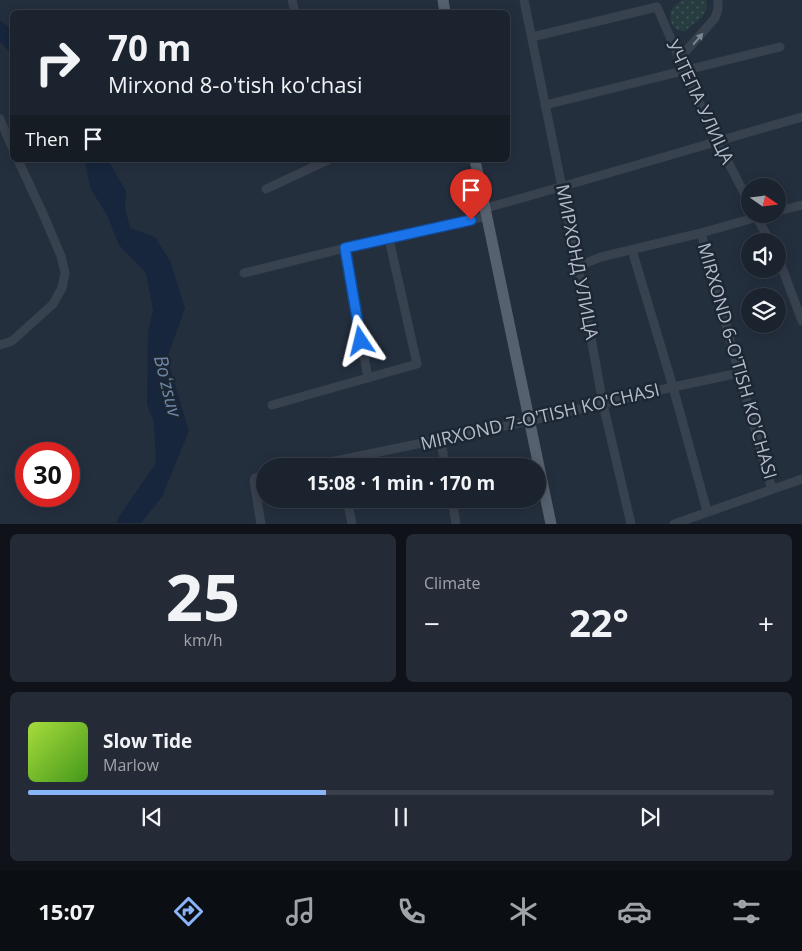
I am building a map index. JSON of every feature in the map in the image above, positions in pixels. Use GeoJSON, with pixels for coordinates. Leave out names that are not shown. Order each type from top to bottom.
{"type":"FeatureCollection","features":[{"type":"Feature","properties":{"kind":"main road"},"geometry":{"type":"LineString","coordinates":[[475,162],[551,524]]}},
{"type":"Feature","properties":{"kind":"street","name":"МИРХОНД УЛИЦА"},"geometry":{"type":"LineString","coordinates":[[524,0],[563,187],[603,404],[631,524]]}},
{"type":"Feature","properties":{"kind":"street"},"geometry":{"type":"LineString","coordinates":[[532,37],[657,7],[664,0]]}},
{"type":"Feature","properties":{"kind":"street"},"geometry":{"type":"LineString","coordinates":[[680,59],[715,18],[718,0]]}},
{"type":"Feature","properties":{"kind":"street","name":"УЧТЕПА УЛИЦА"},"geometry":{"type":"LineString","coordinates":[[657,7],[717,141],[741,187]]}},
{"type":"Feature","properties":{"kind":"street"},"geometry":{"type":"LineString","coordinates":[[546,105],[780,47]]}},
{"type":"Feature","properties":{"kind":"street"},"geometry":{"type":"LineString","coordinates":[[244,273],[389,239],[486,212],[563,187],[802,117]]}},
{"type":"Feature","properties":{"kind":"street"},"geometry":{"type":"LineString","coordinates":[[0,119],[10,142]]}},
{"type":"Feature","properties":{"kind":"street"},"geometry":{"type":"LineString","coordinates":[[0,345],[12,341],[53,304],[62,288],[65,273],[58,248],[19,162]]}},
{"type":"Feature","properties":{"kind":"street"},"geometry":{"type":"LineString","coordinates":[[266,189],[324,162]]}},
{"type":"Feature","properties":{"kind":"street"},"geometry":{"type":"LineString","coordinates":[[786,209],[802,205]]}},
{"type":"Feature","properties":{"kind":"street"},"geometry":{"type":"LineString","coordinates":[[578,266],[601,257],[702,233],[741,220]]}},
{"type":"Feature","properties":{"kind":"street","name":"MIRXOND 6-O'TISH KO'CHASI"},"geometry":{"type":"LineString","coordinates":[[702,233],[772,488]]}},
{"type":"Feature","properties":{"kind":"street"},"geometry":{"type":"LineString","coordinates":[[272,405],[417,364],[389,239]]}},
{"type":"Feature","properties":{"kind":"street"},"geometry":{"type":"LineString","coordinates":[[345,248],[368,378]]}},
{"type":"Feature","properties":{"kind":"street"},"geometry":{"type":"LineString","coordinates":[[632,250],[673,387],[707,511]]}},
{"type":"Feature","properties":{"kind":"street"},"geometry":{"type":"LineString","coordinates":[[786,278],[802,321]]}},
{"type":"Feature","properties":{"kind":"street","name":"MIRXOND 7-O'TISH KO'CHASI"},"geometry":{"type":"LineString","coordinates":[[361,458],[739,373]]}},
{"type":"Feature","properties":{"kind":"street"},"geometry":{"type":"LineString","coordinates":[[440,440],[444,458]]}},
{"type":"Feature","properties":{"kind":"street"},"geometry":{"type":"LineString","coordinates":[[256,478],[254,481],[256,493]]}},
{"type":"Feature","properties":{"kind":"street"},"geometry":{"type":"LineString","coordinates":[[674,524],[802,479]]}},
{"type":"Feature","properties":{"kind":"street"},"geometry":{"type":"LineString","coordinates":[[258,508],[261,524]]}},
{"type":"Feature","properties":{"kind":"street"},"geometry":{"type":"LineString","coordinates":[[349,508],[352,524]]}},
{"type":"Feature","properties":{"kind":"street"},"geometry":{"type":"LineString","coordinates":[[453,508],[456,524]]}},
{"type":"Feature","properties":{"kind":"green space"},"geometry":{"type":"Polygon","coordinates":[[[682,0],[706,0],[707,5],[701,18],[685,31],[677,30],[674,27],[670,16],[673,8],[682,0]]]}},
{"type":"Feature","properties":{"kind":"water"},"geometry":{"type":"Polygon","coordinates":[[[0,20],[10,28],[10,52],[0,42],[0,20]]]}},
{"type":"Feature","properties":{"kind":"water","name":"Boʻzsuv"},"geometry":{"type":"Polygon","coordinates":[[[85,162],[109,162],[126,191],[125,208],[130,228],[155,237],[170,261],[185,308],[167,358],[189,431],[162,497],[141,523],[116,523],[156,463],[154,423],[147,404],[148,332],[153,310],[146,273],[119,245],[107,215],[90,188],[85,162]]]}},
{"type":"Feature","properties":{"kind":"route"},"geometry":{"type":"LineString","coordinates":[[361,341],[345,248],[471,220]]}}]}
